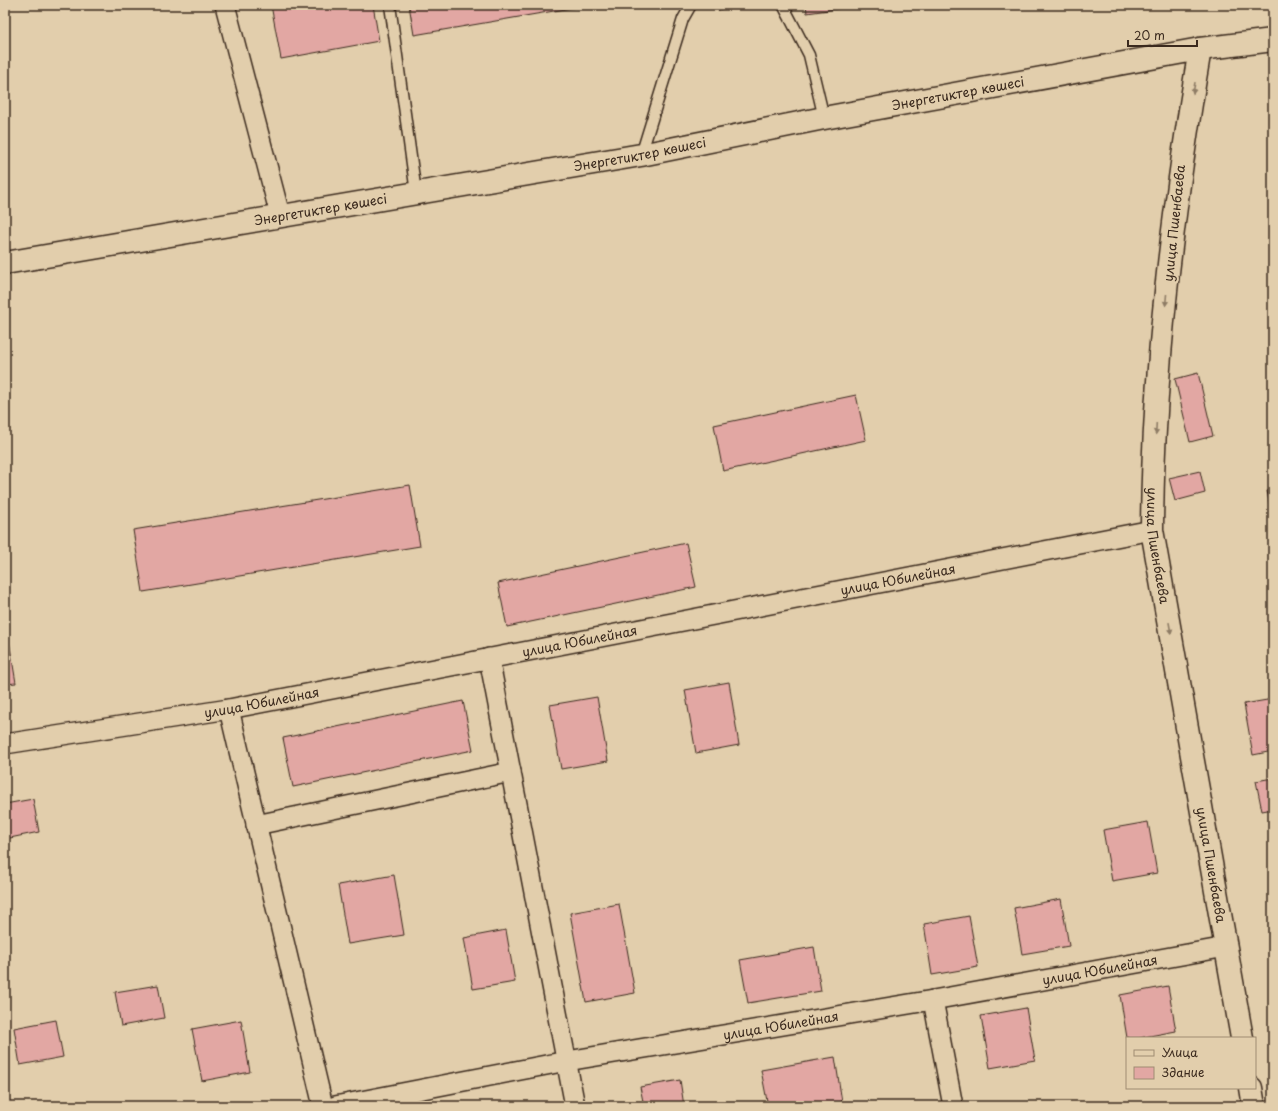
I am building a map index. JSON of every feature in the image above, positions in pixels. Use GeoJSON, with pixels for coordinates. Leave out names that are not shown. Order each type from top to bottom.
{"type":"FeatureCollection","features":[{"type":"Feature","properties":{"kind":"main road","name":"Энергетиктер көшесі"},"geometry":{"type":"LineString","coordinates":[[5,263],[280,215],[641,155],[824,118],[1200,49],[1273,40]]}},
{"type":"Feature","properties":{"kind":"main road","name":"улица Пшенбаева"},"geometry":{"type":"LineString","coordinates":[[1200,49],[1182,158],[1169,271],[1159,377],[1152,530],[1242,1037]]}},
{"type":"Feature","properties":{"kind":"main road"},"geometry":{"type":"LineString","coordinates":[[1251,1089],[1254,1106]]}},
{"type":"Feature","properties":{"kind":"street"},"geometry":{"type":"LineString","coordinates":[[225,5],[280,215]]}},
{"type":"Feature","properties":{"kind":"street","name":"улица Юбилейная"},"geometry":{"type":"LineString","coordinates":[[5,744],[229,709],[1152,530]]}},
{"type":"Feature","properties":{"kind":"street"},"geometry":{"type":"LineString","coordinates":[[489,658],[575,1106]]}},
{"type":"Feature","properties":{"kind":"street"},"geometry":{"type":"LineString","coordinates":[[229,709],[323,1106]]}},
{"type":"Feature","properties":{"kind":"street"},"geometry":{"type":"LineString","coordinates":[[256,825],[511,772]]}},
{"type":"Feature","properties":{"kind":"street","name":"улица Юбилейная"},"geometry":{"type":"LineString","coordinates":[[335,1106],[567,1061],[933,1000],[1226,947]]}},
{"type":"Feature","properties":{"kind":"street"},"geometry":{"type":"LineString","coordinates":[[933,1000],[953,1106]]}},
{"type":"Feature","properties":{"kind":"lane"},"geometry":{"type":"LineString","coordinates":[[390,5],[416,193]]}},
{"type":"Feature","properties":{"kind":"lane"},"geometry":{"type":"LineString","coordinates":[[641,155],[683,19],[691,5]]}},
{"type":"Feature","properties":{"kind":"lane"},"geometry":{"type":"LineString","coordinates":[[783,5],[809,55],[824,118]]}},
{"type":"Feature","properties":{"kind":"building"},"geometry":{"type":"Polygon","coordinates":[[[271,5],[311,5],[312,8],[328,5],[373,5],[379,41],[281,59],[271,5]]]}},
{"type":"Feature","properties":{"kind":"building"},"geometry":{"type":"Polygon","coordinates":[[[409,5],[589,5],[414,35],[409,5]]]}},
{"type":"Feature","properties":{"kind":"building"},"geometry":{"type":"Polygon","coordinates":[[[717,5],[744,5],[718,10],[717,5]]]}},
{"type":"Feature","properties":{"kind":"building"},"geometry":{"type":"Polygon","coordinates":[[[806,5],[864,5],[807,13],[806,5]]]}},
{"type":"Feature","properties":{"kind":"building"},"geometry":{"type":"Polygon","coordinates":[[[1198,373],[1213,436],[1190,442],[1175,379],[1198,373]]]}},
{"type":"Feature","properties":{"kind":"building"},"geometry":{"type":"Polygon","coordinates":[[[856,395],[866,440],[723,471],[714,425],[856,395]]]}},
{"type":"Feature","properties":{"kind":"building"},"geometry":{"type":"Polygon","coordinates":[[[1200,471],[1205,493],[1175,501],[1169,478],[1200,471]]]}},
{"type":"Feature","properties":{"kind":"building"},"geometry":{"type":"Polygon","coordinates":[[[410,485],[420,546],[143,592],[133,530],[410,485]]]}},
{"type":"Feature","properties":{"kind":"building"},"geometry":{"type":"Polygon","coordinates":[[[1273,490],[1273,523],[1267,491],[1273,490]]]}},
{"type":"Feature","properties":{"kind":"building"},"geometry":{"type":"Polygon","coordinates":[[[686,543],[696,587],[507,627],[498,583],[686,543]]]}},
{"type":"Feature","properties":{"kind":"building"},"geometry":{"type":"Polygon","coordinates":[[[7,629],[16,683],[5,684],[5,630],[7,629]]]}},
{"type":"Feature","properties":{"kind":"building"},"geometry":{"type":"Polygon","coordinates":[[[729,682],[739,745],[696,753],[685,690],[729,682]]]}},
{"type":"Feature","properties":{"kind":"building"},"geometry":{"type":"Polygon","coordinates":[[[597,697],[608,761],[561,769],[550,705],[597,697]]]}},
{"type":"Feature","properties":{"kind":"building"},"geometry":{"type":"Polygon","coordinates":[[[1273,699],[1273,751],[1253,755],[1244,704],[1273,699]]]}},
{"type":"Feature","properties":{"kind":"building"},"geometry":{"type":"Polygon","coordinates":[[[463,701],[473,750],[293,787],[283,738],[463,701]]]}},
{"type":"Feature","properties":{"kind":"building"},"geometry":{"type":"Polygon","coordinates":[[[1273,778],[1273,809],[1262,811],[1256,781],[1273,778]]]}},
{"type":"Feature","properties":{"kind":"building"},"geometry":{"type":"Polygon","coordinates":[[[33,799],[39,832],[5,839],[5,804],[33,799]]]}},
{"type":"Feature","properties":{"kind":"building"},"geometry":{"type":"Polygon","coordinates":[[[1148,822],[1157,873],[1112,881],[1103,830],[1148,822]]]}},
{"type":"Feature","properties":{"kind":"building"},"geometry":{"type":"Polygon","coordinates":[[[394,875],[404,935],[348,944],[338,885],[394,875]]]}},
{"type":"Feature","properties":{"kind":"building"},"geometry":{"type":"Polygon","coordinates":[[[1061,899],[1069,946],[1022,954],[1014,908],[1061,899]]]}},
{"type":"Feature","properties":{"kind":"building"},"geometry":{"type":"Polygon","coordinates":[[[619,904],[635,993],[586,1002],[570,913],[619,904]]]}},
{"type":"Feature","properties":{"kind":"building"},"geometry":{"type":"Polygon","coordinates":[[[969,916],[978,967],[932,975],[924,924],[969,916]]]}},
{"type":"Feature","properties":{"kind":"building"},"geometry":{"type":"Polygon","coordinates":[[[506,930],[515,982],[473,989],[464,938],[506,930]]]}},
{"type":"Feature","properties":{"kind":"building"},"geometry":{"type":"Polygon","coordinates":[[[814,947],[821,991],[748,1003],[740,960],[814,947]]]}},
{"type":"Feature","properties":{"kind":"building"},"geometry":{"type":"Polygon","coordinates":[[[158,985],[164,1018],[121,1026],[115,992],[158,985]]]}},
{"type":"Feature","properties":{"kind":"building"},"geometry":{"type":"Polygon","coordinates":[[[1168,986],[1176,1031],[1144,1037],[1127,1037],[1120,995],[1168,986]]]}},
{"type":"Feature","properties":{"kind":"building"},"geometry":{"type":"Polygon","coordinates":[[[1026,1008],[1035,1060],[990,1068],[981,1016],[1026,1008]]]}},
{"type":"Feature","properties":{"kind":"building"},"geometry":{"type":"Polygon","coordinates":[[[56,1020],[63,1057],[20,1065],[14,1028],[56,1020]]]}},
{"type":"Feature","properties":{"kind":"building"},"geometry":{"type":"Polygon","coordinates":[[[241,1020],[250,1072],[202,1081],[192,1029],[241,1020]]]}},
{"type":"Feature","properties":{"kind":"building"},"geometry":{"type":"Polygon","coordinates":[[[835,1057],[842,1102],[820,1106],[768,1106],[761,1070],[835,1057]]]}},
{"type":"Feature","properties":{"kind":"building"},"geometry":{"type":"Polygon","coordinates":[[[680,1080],[684,1106],[644,1106],[640,1087],[680,1080]]]}}]}
